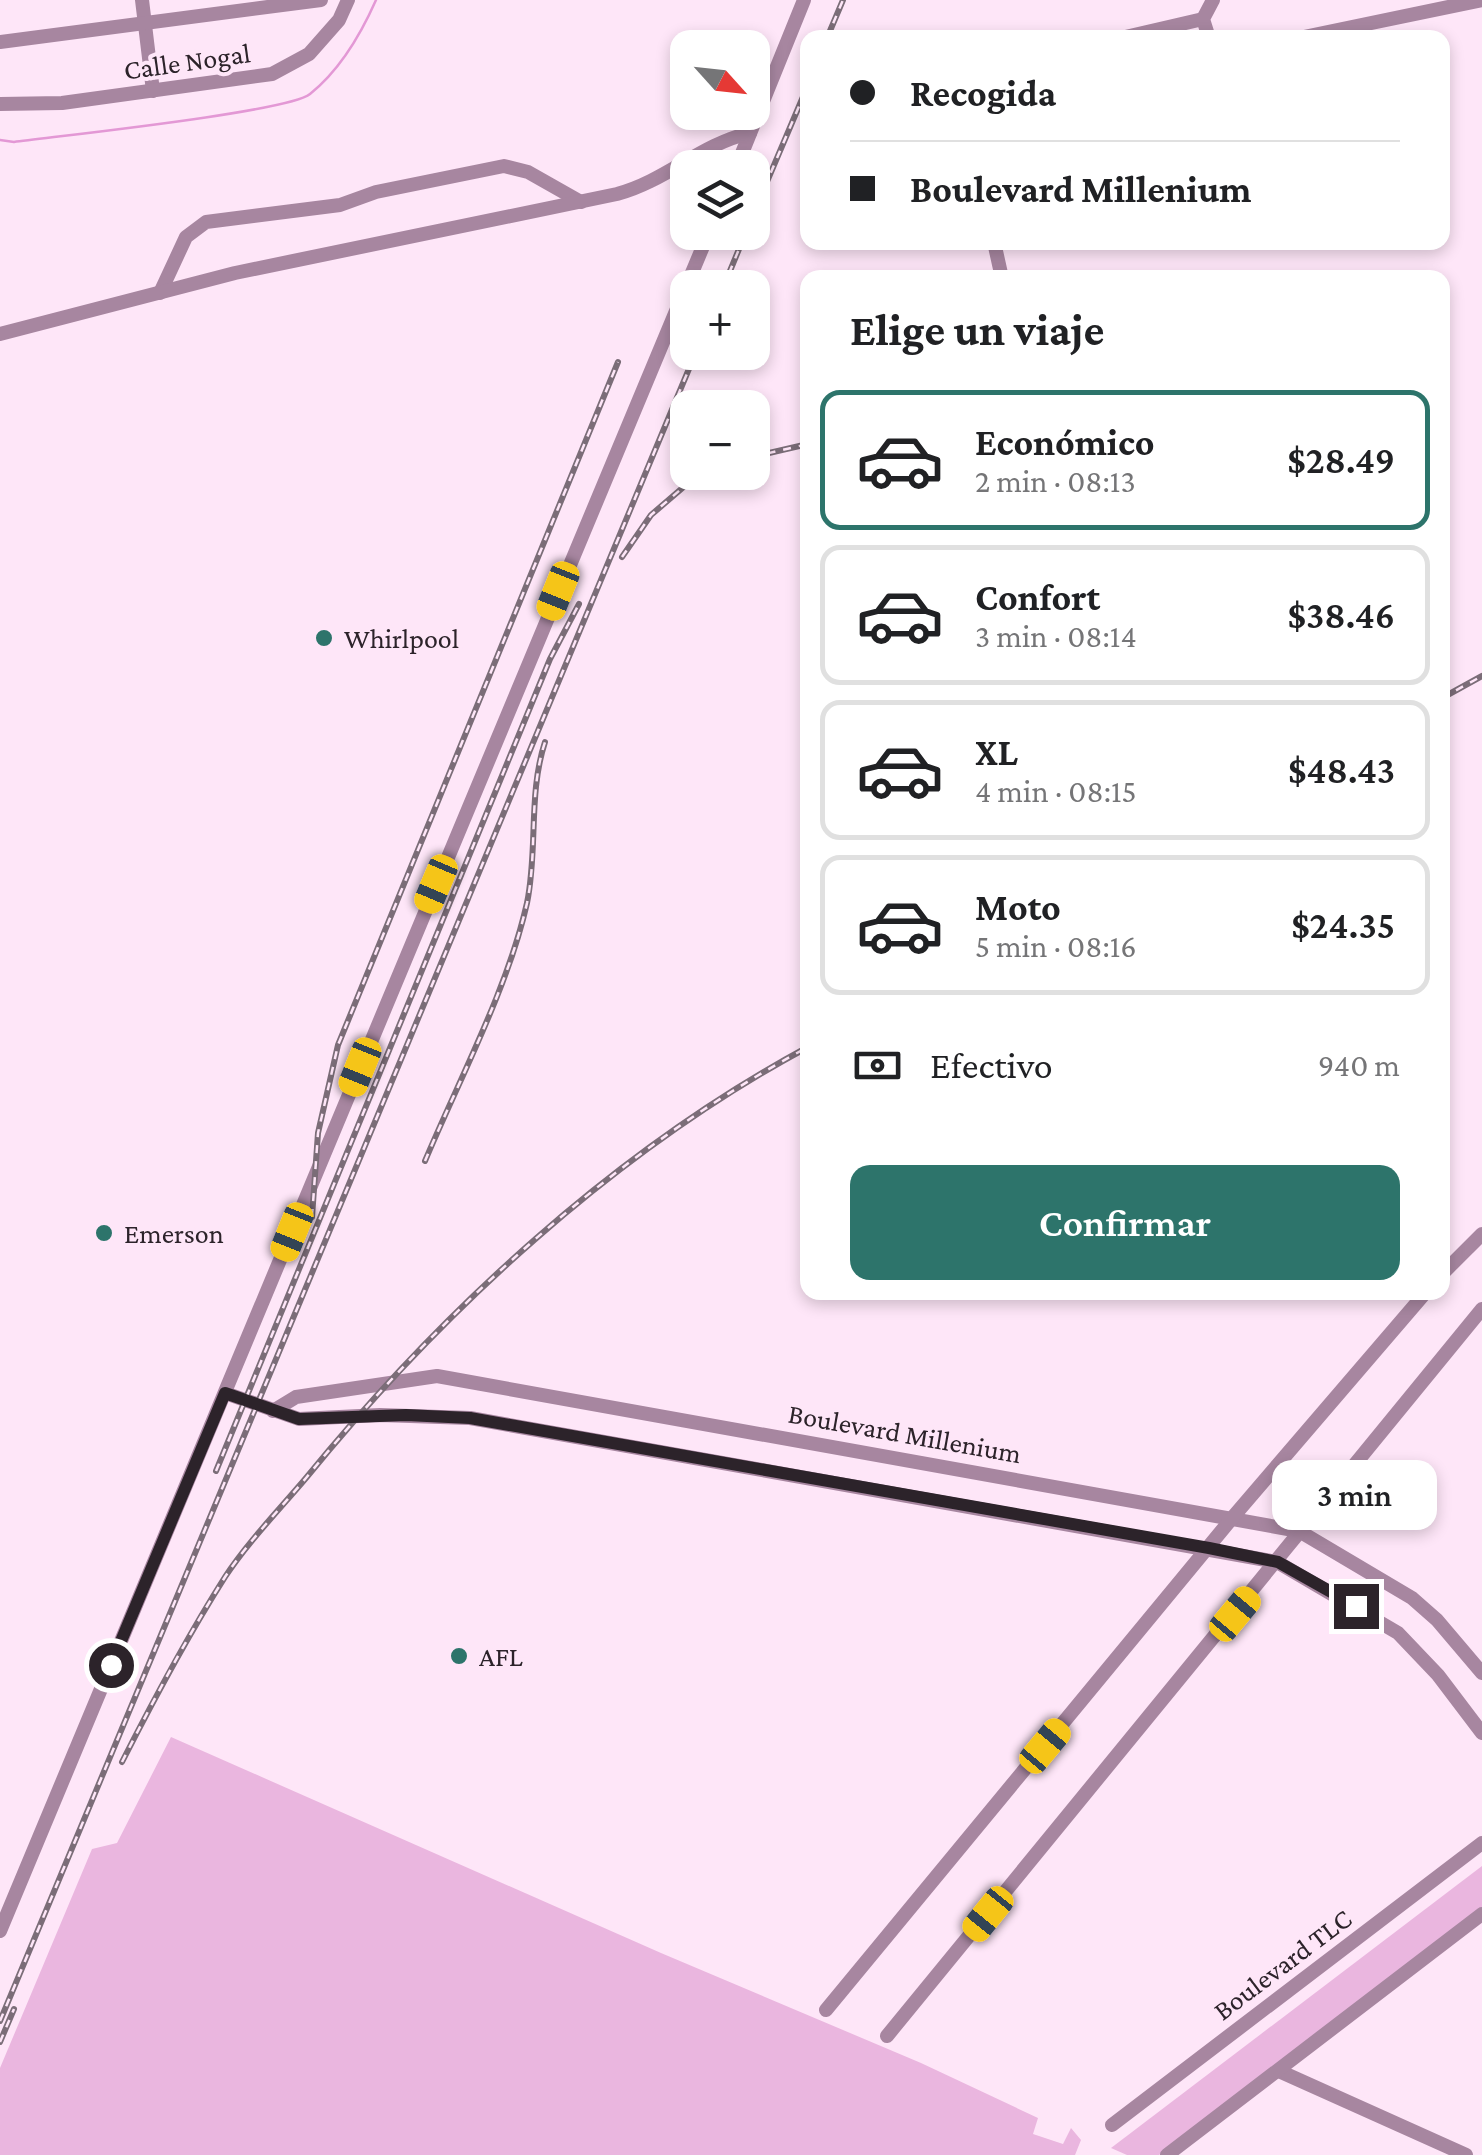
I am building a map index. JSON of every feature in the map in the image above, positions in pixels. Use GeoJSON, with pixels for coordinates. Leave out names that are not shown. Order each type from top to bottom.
{"type":"FeatureCollection","features":[{"type":"Feature","properties":{"kind":"street"},"geometry":{"type":"LineString","coordinates":[[142,0],[153,91]]}},
{"type":"Feature","properties":{"kind":"street"},"geometry":{"type":"LineString","coordinates":[[0,42],[320,0]]}},
{"type":"Feature","properties":{"kind":"street","name":"Calle Nogal"},"geometry":{"type":"LineString","coordinates":[[0,104],[62,103],[253,78],[290,66],[322,42],[348,0]]}},
{"type":"Feature","properties":{"kind":"street"},"geometry":{"type":"LineString","coordinates":[[743,150],[804,0]]}},
{"type":"Feature","properties":{"kind":"street"},"geometry":{"type":"LineString","coordinates":[[1206,29],[1212,0]]}},
{"type":"Feature","properties":{"kind":"street"},"geometry":{"type":"LineString","coordinates":[[1338,30],[1482,0]]}},
{"type":"Feature","properties":{"kind":"street"},"geometry":{"type":"LineString","coordinates":[[0,334],[160,293],[642,187],[714,144],[750,133]]}},
{"type":"Feature","properties":{"kind":"street"},"geometry":{"type":"LineString","coordinates":[[160,293],[186,237],[206,222],[340,204],[376,192],[504,166],[528,172],[581,202]]}},
{"type":"Feature","properties":{"kind":"street"},"geometry":{"type":"LineString","coordinates":[[0,1931],[701,250]]}},
{"type":"Feature","properties":{"kind":"street"},"geometry":{"type":"LineString","coordinates":[[1450,1266],[1482,1234]]}},
{"type":"Feature","properties":{"kind":"street"},"geometry":{"type":"LineString","coordinates":[[826,2010],[1233,1517],[1419,1300]]}},
{"type":"Feature","properties":{"kind":"street"},"geometry":{"type":"LineString","coordinates":[[887,2036],[1482,1309]]}},
{"type":"Feature","properties":{"kind":"street","name":"Boulevard Millenium"},"geometry":{"type":"LineString","coordinates":[[274,1410],[296,1398],[429,1376],[1299,1531],[1412,1598],[1438,1620],[1482,1674]]}},
{"type":"Feature","properties":{"kind":"street"},"geometry":{"type":"LineString","coordinates":[[225,1393],[304,1420],[398,1415],[470,1418],[1278,1562],[1398,1633],[1438,1675],[1482,1733]]}},
{"type":"Feature","properties":{"kind":"street","name":"Boulevard TLC"},"geometry":{"type":"LineString","coordinates":[[1112,2125],[1482,1843]]}},
{"type":"Feature","properties":{"kind":"street"},"geometry":{"type":"LineString","coordinates":[[1167,2155],[1482,1914]]}},
{"type":"Feature","properties":{"kind":"street"},"geometry":{"type":"LineString","coordinates":[[1280,2072],[1466,2155]]}},
{"type":"Feature","properties":{"kind":"shaded area"},"geometry":{"type":"Polygon","coordinates":[[[171,1737],[921,2063],[1038,2118],[1033,2134],[1063,2144],[1071,2128],[1081,2140],[1075,2155],[0,2155],[0,2068],[92,1849],[117,1843],[171,1737]]]}},
{"type":"Feature","properties":{"kind":"shaded area"},"geometry":{"type":"Polygon","coordinates":[[[1482,1866],[1482,1908],[1159,2155],[1127,2155],[1111,2148],[1482,1866]]]}},
{"type":"Feature","properties":{"kind":"waterway"},"geometry":{"type":"LineString","coordinates":[[0,140],[14,142],[170,122],[293,101],[310,94],[331,74],[376,0]]}},
{"type":"Feature","properties":{"kind":"railway"},"geometry":{"type":"LineString","coordinates":[[830,30],[843,0]]}},
{"type":"Feature","properties":{"kind":"railway"},"geometry":{"type":"LineString","coordinates":[[770,175],[800,104]]}},
{"type":"Feature","properties":{"kind":"railway"},"geometry":{"type":"LineString","coordinates":[[730,270],[739,250]]}},
{"type":"Feature","properties":{"kind":"railway"},"geometry":{"type":"LineString","coordinates":[[312,1217],[318,1133],[338,1045],[618,362]]}},
{"type":"Feature","properties":{"kind":"railway"},"geometry":{"type":"LineString","coordinates":[[0,2021],[688,370]]}},
{"type":"Feature","properties":{"kind":"railway"},"geometry":{"type":"LineString","coordinates":[[770,453],[800,446]]}},
{"type":"Feature","properties":{"kind":"railway"},"geometry":{"type":"LineString","coordinates":[[622,557],[651,515],[680,490]]}},
{"type":"Feature","properties":{"kind":"railway"},"geometry":{"type":"LineString","coordinates":[[216,1471],[550,659],[579,604]]}},
{"type":"Feature","properties":{"kind":"railway"},"geometry":{"type":"LineString","coordinates":[[1450,694],[1482,676]]}},
{"type":"Feature","properties":{"kind":"railway"},"geometry":{"type":"LineString","coordinates":[[425,1161],[495,1001],[519,935],[530,883],[537,782],[545,742]]}},
{"type":"Feature","properties":{"kind":"railway"},"geometry":{"type":"LineString","coordinates":[[122,1762],[184,1645],[234,1564],[415,1354],[536,1238],[600,1185],[737,1088],[800,1052]]}},
{"type":"Feature","properties":{"kind":"railway"},"geometry":{"type":"LineString","coordinates":[[0,2042],[14,2009]]}},
{"type":"Feature","properties":{"kind":"place","name":"Whirlpool"},"geometry":{"type":"Point","coordinates":[324,638]}},
{"type":"Feature","properties":{"kind":"place","name":"Emerson"},"geometry":{"type":"Point","coordinates":[104,1233]}},
{"type":"Feature","properties":{"kind":"place","name":"AFL"},"geometry":{"type":"Point","coordinates":[459,1656]}},
{"type":"Feature","properties":{"kind":"route"},"geometry":{"type":"LineString","coordinates":[[111,1665],[225,1393],[299,1419],[380,1415],[470,1418],[1209,1548],[1278,1562],[1356,1606]]}}]}
